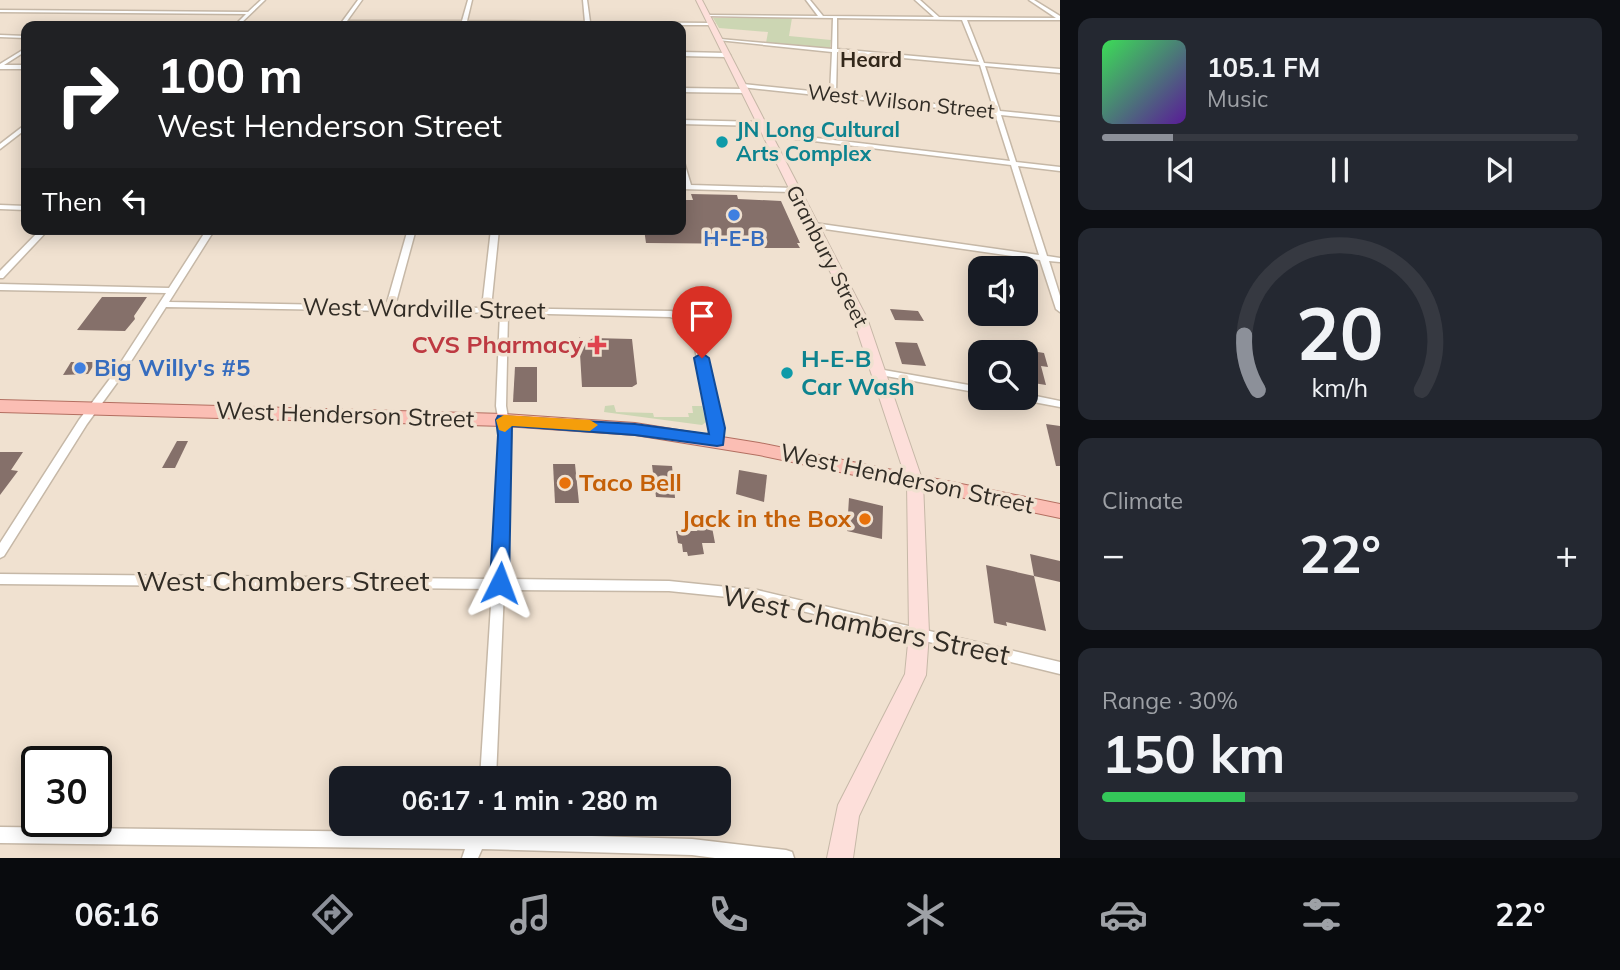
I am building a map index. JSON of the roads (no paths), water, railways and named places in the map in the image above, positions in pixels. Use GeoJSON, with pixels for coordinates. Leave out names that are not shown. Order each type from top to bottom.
{"type":"FeatureCollection","features":[{"type":"Feature","properties":{"kind":"main road","name":"West Henderson Street"},"geometry":{"type":"LineString","coordinates":[[0,405],[504,420],[635,429],[717,441],[1060,512]]}},
{"type":"Feature","properties":{"kind":"street"},"geometry":{"type":"LineString","coordinates":[[241,21],[263,0]]}},
{"type":"Feature","properties":{"kind":"street"},"geometry":{"type":"LineString","coordinates":[[344,21],[360,0]]}},
{"type":"Feature","properties":{"kind":"street"},"geometry":{"type":"LineString","coordinates":[[465,21],[470,0]]}},
{"type":"Feature","properties":{"kind":"street"},"geometry":{"type":"LineString","coordinates":[[585,0],[588,21]]}},
{"type":"Feature","properties":{"kind":"street","name":"Granbury Street"},"geometry":{"type":"LineString","coordinates":[[699,0],[860,318],[915,482],[919,633],[915,675],[847,814],[840,858]]}},
{"type":"Feature","properties":{"kind":"street"},"geometry":{"type":"LineString","coordinates":[[808,0],[822,17]]}},
{"type":"Feature","properties":{"kind":"street"},"geometry":{"type":"LineString","coordinates":[[916,0],[938,18]]}},
{"type":"Feature","properties":{"kind":"street"},"geometry":{"type":"LineString","coordinates":[[1031,0],[1060,18]]}},
{"type":"Feature","properties":{"kind":"street"},"geometry":{"type":"LineString","coordinates":[[0,11],[250,13]]}},
{"type":"Feature","properties":{"kind":"street"},"geometry":{"type":"LineString","coordinates":[[686,21],[822,17],[1060,18]]}},
{"type":"Feature","properties":{"kind":"street"},"geometry":{"type":"LineString","coordinates":[[833,95],[835,17]]}},
{"type":"Feature","properties":{"kind":"street"},"geometry":{"type":"LineString","coordinates":[[964,18],[982,64],[1060,309]]}},
{"type":"Feature","properties":{"kind":"street"},"geometry":{"type":"LineString","coordinates":[[0,36],[21,37]]}},
{"type":"Feature","properties":{"kind":"street"},"geometry":{"type":"LineString","coordinates":[[720,40],[1060,71]]}},
{"type":"Feature","properties":{"kind":"street"},"geometry":{"type":"LineString","coordinates":[[0,67],[21,52]]}},
{"type":"Feature","properties":{"kind":"street"},"geometry":{"type":"LineString","coordinates":[[686,54],[727,55]]}},
{"type":"Feature","properties":{"kind":"street"},"geometry":{"type":"LineString","coordinates":[[0,67],[21,67]]}},
{"type":"Feature","properties":{"kind":"street","name":"West Wilson Street"},"geometry":{"type":"LineString","coordinates":[[686,89],[744,88],[833,95],[1060,119]]}},
{"type":"Feature","properties":{"kind":"street"},"geometry":{"type":"LineString","coordinates":[[686,122],[763,129],[1060,169]]}},
{"type":"Feature","properties":{"kind":"street"},"geometry":{"type":"LineString","coordinates":[[0,147],[21,130]]}},
{"type":"Feature","properties":{"kind":"street"},"geometry":{"type":"LineString","coordinates":[[686,188],[793,190]]}},
{"type":"Feature","properties":{"kind":"street"},"geometry":{"type":"LineString","coordinates":[[0,207],[21,208]]}},
{"type":"Feature","properties":{"kind":"street"},"geometry":{"type":"LineString","coordinates":[[814,225],[1060,260]]}},
{"type":"Feature","properties":{"kind":"street"},"geometry":{"type":"LineString","coordinates":[[0,276],[40,235]]}},
{"type":"Feature","properties":{"kind":"street"},"geometry":{"type":"LineString","coordinates":[[0,552],[207,235]]}},
{"type":"Feature","properties":{"kind":"street"},"geometry":{"type":"LineString","coordinates":[[390,308],[410,235]]}},
{"type":"Feature","properties":{"kind":"street"},"geometry":{"type":"LineString","coordinates":[[486,311],[494,235]]}},
{"type":"Feature","properties":{"kind":"street"},"geometry":{"type":"LineString","coordinates":[[0,287],[172,291]]}},
{"type":"Feature","properties":{"kind":"street","name":"West Wardville Street"},"geometry":{"type":"LineString","coordinates":[[163,304],[671,314],[684,318],[695,330],[718,428],[717,441]]}},
{"type":"Feature","properties":{"kind":"street"},"geometry":{"type":"LineString","coordinates":[[489,766],[506,435],[501,406],[504,311]]}},
{"type":"Feature","properties":{"kind":"street"},"geometry":{"type":"LineString","coordinates":[[878,372],[968,388]]}},
{"type":"Feature","properties":{"kind":"street"},"geometry":{"type":"LineString","coordinates":[[1038,400],[1060,404]]}},
{"type":"Feature","properties":{"kind":"street","name":"West Chambers Street"},"geometry":{"type":"LineString","coordinates":[[0,579],[667,586],[757,595],[1060,668]]}},
{"type":"Feature","properties":{"kind":"street"},"geometry":{"type":"LineString","coordinates":[[0,835],[477,841],[692,847],[786,858]]}},
{"type":"Feature","properties":{"kind":"street"},"geometry":{"type":"LineString","coordinates":[[470,858],[479,836]]}},
{"type":"Feature","properties":{"kind":"place","name":"JN Long Cultural Arts Complex"},"geometry":{"type":"Point","coordinates":[722,142]}},
{"type":"Feature","properties":{"kind":"place","name":"H-E-B"},"geometry":{"type":"Point","coordinates":[734,215]}},
{"type":"Feature","properties":{"kind":"place","name":"CVS Pharmacy"},"geometry":{"type":"Point","coordinates":[597,345]}},
{"type":"Feature","properties":{"kind":"place","name":"Big Willy's #5"},"geometry":{"type":"Point","coordinates":[80,368]}},
{"type":"Feature","properties":{"kind":"place","name":"H-E-B Car Wash"},"geometry":{"type":"Point","coordinates":[787,373]}},
{"type":"Feature","properties":{"kind":"place","name":"Taco Bell"},"geometry":{"type":"Point","coordinates":[565,483]}},
{"type":"Feature","properties":{"kind":"place","name":"Jack in the Box"},"geometry":{"type":"Point","coordinates":[865,519]}},
{"type":"Feature","properties":{"kind":"district","name":"Heard"},"geometry":{"type":"Point","coordinates":[871,60]}}]}
